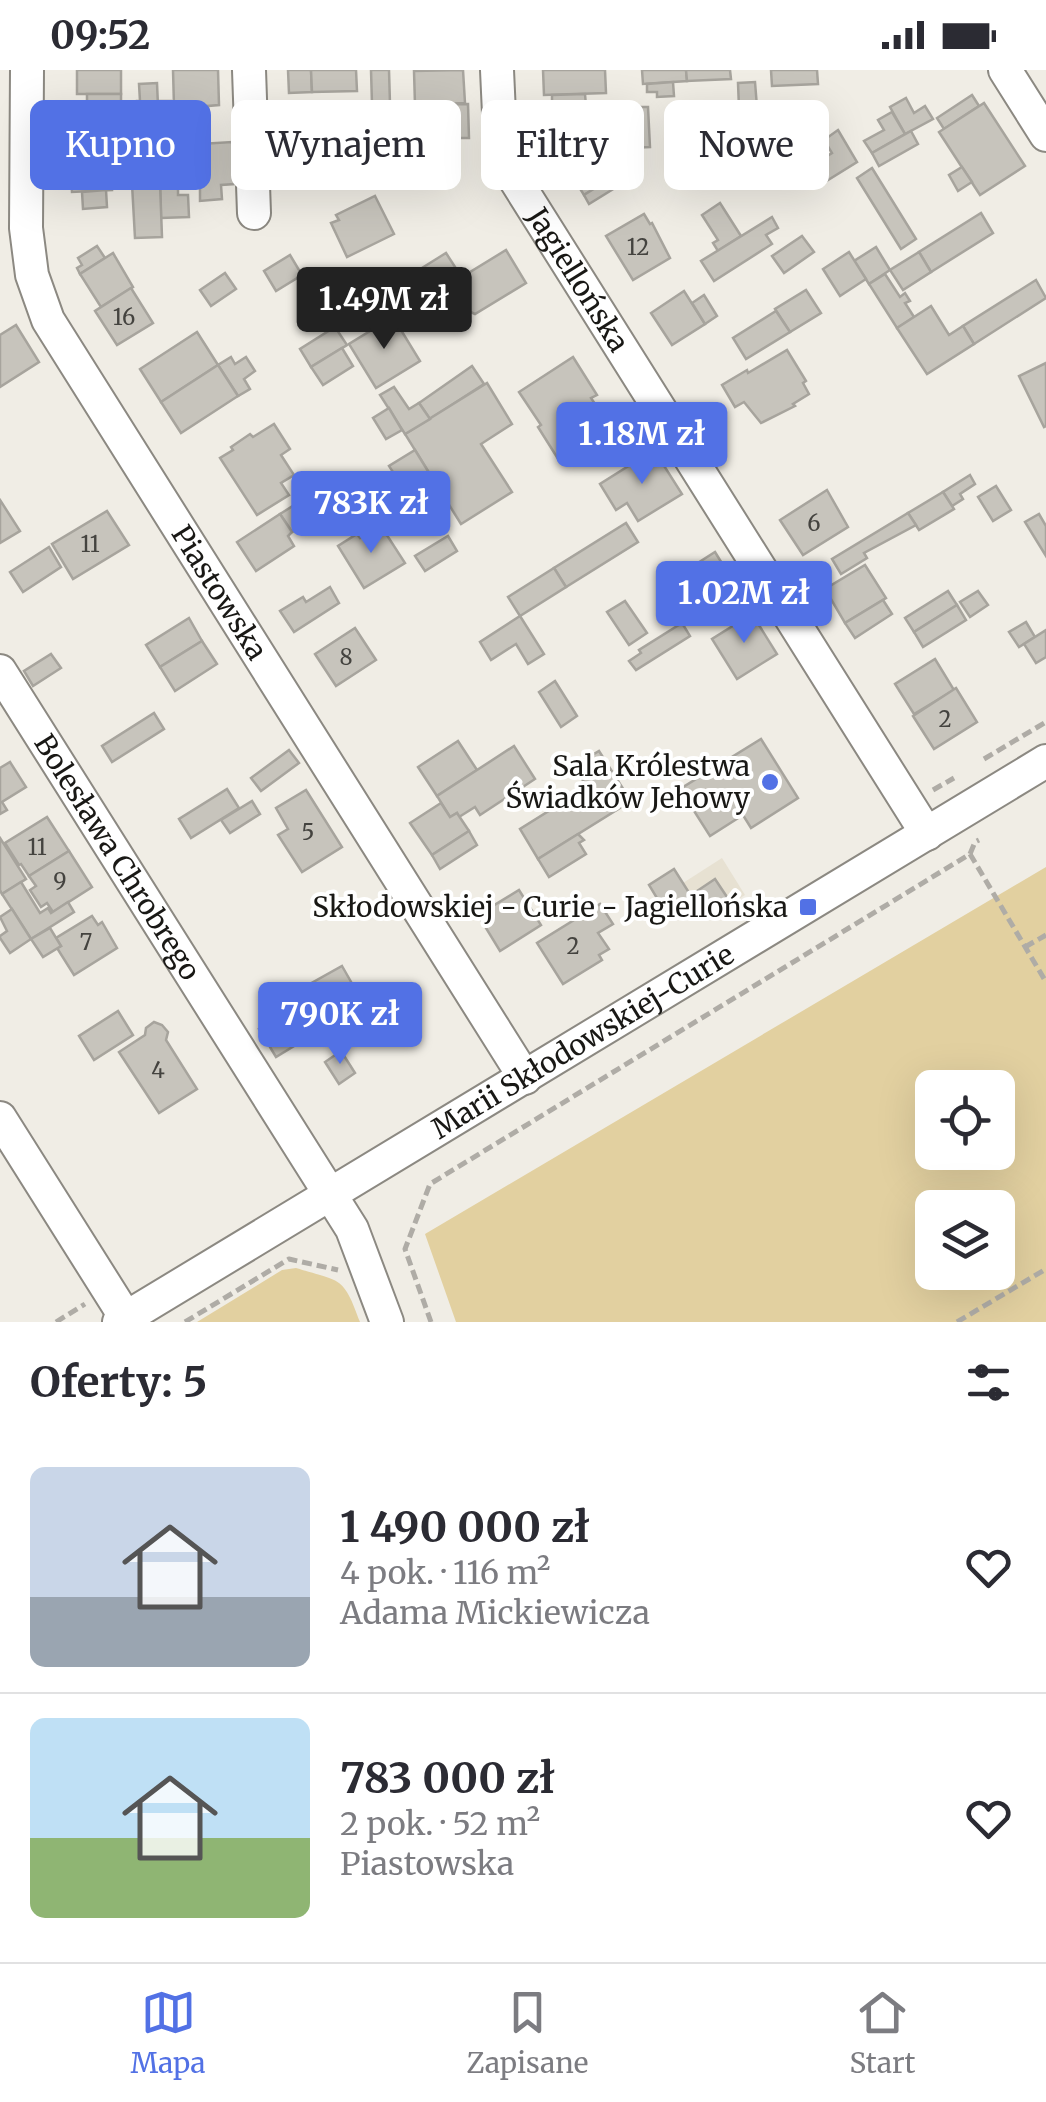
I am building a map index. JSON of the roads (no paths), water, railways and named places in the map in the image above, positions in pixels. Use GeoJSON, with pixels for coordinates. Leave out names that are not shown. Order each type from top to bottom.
{"type":"FeatureCollection","features":[{"type":"Feature","properties":{"kind":"street","name":"Piastowska"},"geometry":{"type":"LineString","coordinates":[[27,70],[26,228],[32,275],[48,320],[525,1078]]}},
{"type":"Feature","properties":{"kind":"street"},"geometry":{"type":"LineString","coordinates":[[249,70],[254,213]]}},
{"type":"Feature","properties":{"kind":"street","name":"Jagiellońska"},"geometry":{"type":"LineString","coordinates":[[497,70],[501,157],[926,834]]}},
{"type":"Feature","properties":{"kind":"street"},"geometry":{"type":"LineString","coordinates":[[1005,70],[1046,135]]}},
{"type":"Feature","properties":{"kind":"street","name":"Bolesława Chrobrego"},"geometry":{"type":"LineString","coordinates":[[0,672],[352,1229],[387,1322]]}},
{"type":"Feature","properties":{"kind":"street","name":"Marii Skłodowskiej-Curie"},"geometry":{"type":"LineString","coordinates":[[123,1320],[1046,761]]}},
{"type":"Feature","properties":{"kind":"street"},"geometry":{"type":"LineString","coordinates":[[0,1118],[123,1320]]}},
{"type":"Feature","properties":{"kind":"place","name":"Sala Królestwa Świadków Jehowy"},"geometry":{"type":"Point","coordinates":[770,782]}},
{"type":"Feature","properties":{"kind":"place","name":"Skłodowskiej - Curie - Jagiellońska"},"geometry":{"type":"Point","coordinates":[808,907]}}]}
